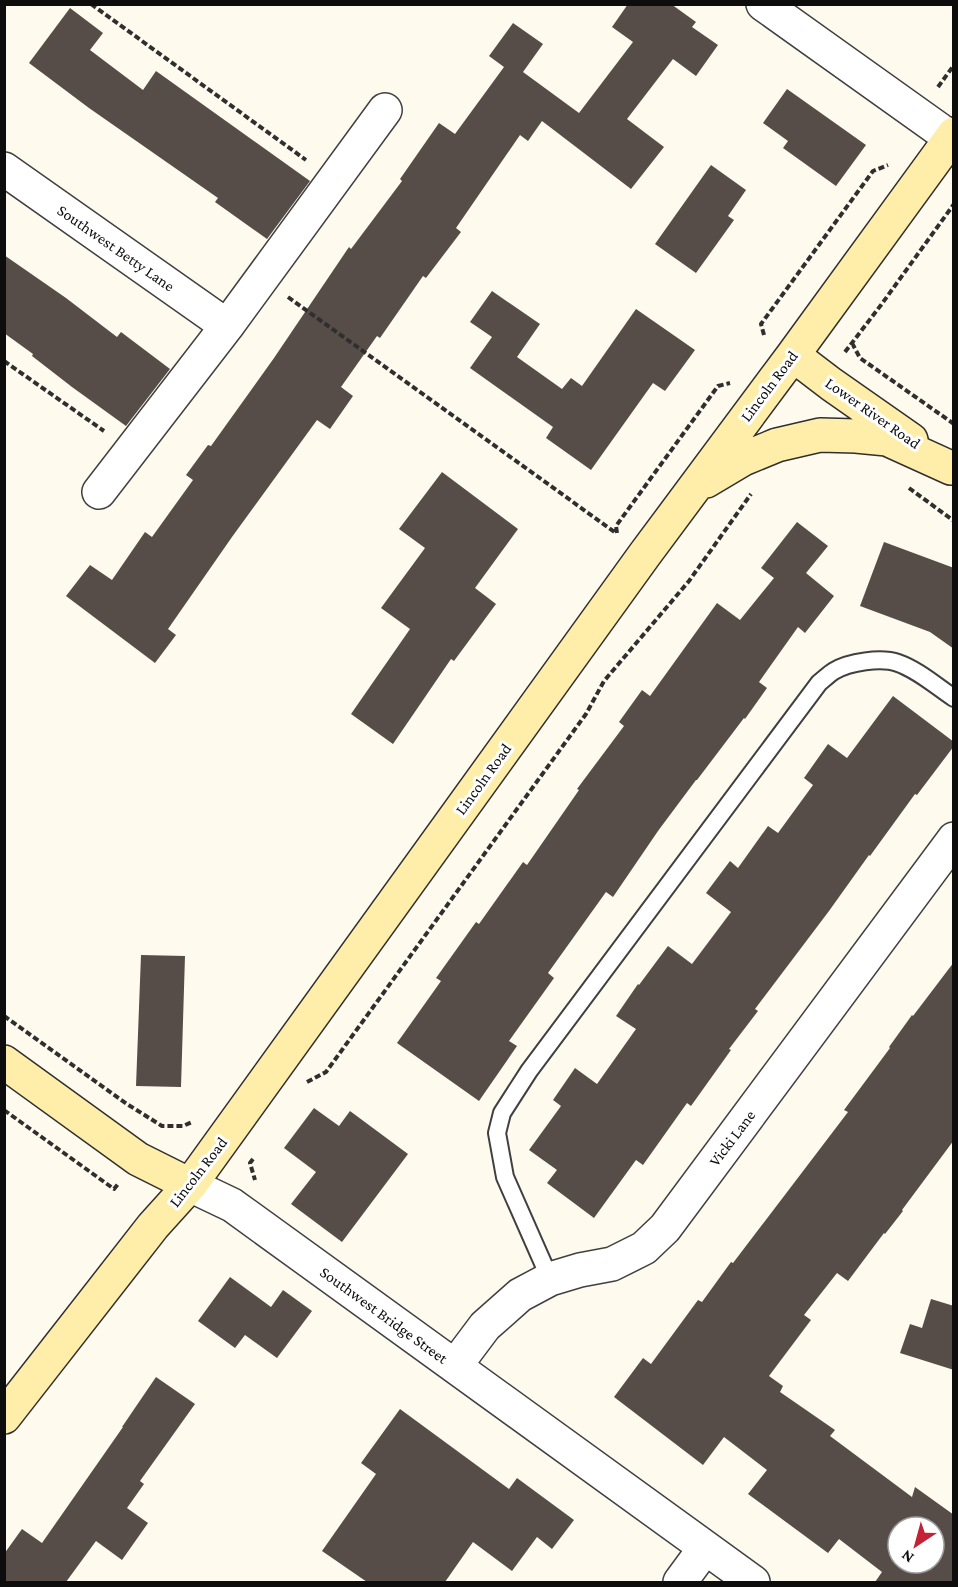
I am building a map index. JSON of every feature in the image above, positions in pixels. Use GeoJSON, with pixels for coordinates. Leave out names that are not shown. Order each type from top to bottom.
{"type":"FeatureCollection","features":[{"type":"Feature","properties":{"kind":"street"},"geometry":{"type":"LineString","coordinates":[[763,4],[918,115],[952,136]]}},
{"type":"Feature","properties":{"kind":"street"},"geometry":{"type":"LineString","coordinates":[[99,492],[227,326],[385,110]]}},
{"type":"Feature","properties":{"kind":"street","name":"Lincoln Road"},"geometry":{"type":"LineString","coordinates":[[4,1417],[153,1226],[190,1185],[216,1150],[692,490],[779,347],[952,136]]}},
{"type":"Feature","properties":{"kind":"street","name":"Southwest Betty Lane"},"geometry":{"type":"LineString","coordinates":[[4,169],[227,326]]}},
{"type":"Feature","properties":{"kind":"street","name":"Lower River Road"},"geometry":{"type":"LineString","coordinates":[[779,347],[952,469]]}},
{"type":"Feature","properties":{"kind":"street"},"geometry":{"type":"LineString","coordinates":[[692,490],[743,459],[777,445],[820,435],[887,439],[952,469]]}},
{"type":"Feature","properties":{"kind":"street","name":"Vicki Lane"},"geometry":{"type":"LineString","coordinates":[[455,1366],[485,1326],[519,1295],[550,1279],[612,1264],[644,1248],[665,1228],[954,839]]}},
{"type":"Feature","properties":{"kind":"street","name":"Southwest Bridge Street"},"geometry":{"type":"LineString","coordinates":[[4,1062],[138,1159],[232,1205],[753,1582]]}},
{"type":"Feature","properties":{"kind":"street"},"geometry":{"type":"LineString","coordinates":[[681,1582],[705,1548]]}},
{"type":"Feature","properties":{"kind":"lane"},"geometry":{"type":"LineString","coordinates":[[550,1279],[506,1177],[497,1133],[502,1113],[530,1071],[819,683],[834,671],[849,664],[874,660],[896,662],[913,670],[954,698]]}},
{"type":"Feature","properties":{"kind":"path"},"geometry":{"type":"LineString","coordinates":[[91,4],[334,180]]}},
{"type":"Feature","properties":{"kind":"path"},"geometry":{"type":"LineString","coordinates":[[918,115],[954,66]]}},
{"type":"Feature","properties":{"kind":"path"},"geometry":{"type":"LineString","coordinates":[[779,347],[760,324],[873,171],[893,164]]}},
{"type":"Feature","properties":{"kind":"path"},"geometry":{"type":"LineString","coordinates":[[824,378],[954,204]]}},
{"type":"Feature","properties":{"kind":"path"},"geometry":{"type":"LineString","coordinates":[[262,278],[617,533]]}},
{"type":"Feature","properties":{"kind":"path"},"geometry":{"type":"LineString","coordinates":[[852,342],[860,358],[954,424]]}},
{"type":"Feature","properties":{"kind":"path"},"geometry":{"type":"LineString","coordinates":[[4,361],[131,451]]}},
{"type":"Feature","properties":{"kind":"path"},"geometry":{"type":"LineString","coordinates":[[617,540],[616,526],[718,386],[735,381]]}},
{"type":"Feature","properties":{"kind":"path"},"geometry":{"type":"LineString","coordinates":[[907,488],[954,521]]}},
{"type":"Feature","properties":{"kind":"path"},"geometry":{"type":"LineString","coordinates":[[305,1083],[326,1072],[586,714],[604,681],[689,581],[754,491]]}},
{"type":"Feature","properties":{"kind":"path"},"geometry":{"type":"LineString","coordinates":[[4,1016],[127,1104],[162,1126],[183,1126],[199,1119]]}},
{"type":"Feature","properties":{"kind":"path"},"geometry":{"type":"LineString","coordinates":[[183,1126],[256,1182],[250,1163],[256,1153]]}},
{"type":"Feature","properties":{"kind":"building"},"geometry":{"type":"Polygon","coordinates":[[[628,4],[671,4],[696,22],[692,27],[718,45],[696,76],[673,59],[627,119],[664,147],[631,189],[542,121],[528,141],[520,135],[456,228],[461,232],[426,278],[423,276],[380,338],[377,336],[341,387],[353,396],[330,429],[317,420],[168,629],[176,635],[155,663],[66,596],[90,565],[112,580],[145,532],[152,537],[193,480],[186,475],[208,445],[211,446],[274,358],[349,247],[351,249],[402,181],[400,179],[439,123],[455,134],[504,67],[489,56],[513,23],[543,44],[523,72],[579,113],[633,42],[612,27],[628,4]]]}},
{"type":"Feature","properties":{"kind":"building"},"geometry":{"type":"Polygon","coordinates":[[[70,8],[103,33],[90,50],[143,90],[156,71],[310,181],[267,239],[215,202],[218,198],[29,63],[70,8]]]}},
{"type":"Feature","properties":{"kind":"building"},"geometry":{"type":"Polygon","coordinates":[[[787,89],[866,145],[836,186],[783,148],[788,141],[763,123],[787,89]]]}},
{"type":"Feature","properties":{"kind":"building"},"geometry":{"type":"Polygon","coordinates":[[[711,165],[746,190],[728,216],[734,220],[696,273],[655,244],[711,165]]]}},
{"type":"Feature","properties":{"kind":"building"},"geometry":{"type":"Polygon","coordinates":[[[4,255],[117,337],[121,332],[170,369],[126,426],[4,333],[4,255]]]}},
{"type":"Feature","properties":{"kind":"building"},"geometry":{"type":"Polygon","coordinates":[[[492,291],[540,324],[517,357],[562,389],[571,378],[582,386],[636,309],[695,350],[665,391],[653,383],[591,470],[546,438],[553,427],[470,368],[492,337],[470,322],[492,291]]]}},
{"type":"Feature","properties":{"kind":"building"},"geometry":{"type":"Polygon","coordinates":[[[442,472],[518,529],[475,588],[496,604],[454,661],[451,659],[393,744],[351,714],[410,629],[381,608],[425,548],[399,529],[442,472]]]}},
{"type":"Feature","properties":{"kind":"building"},"geometry":{"type":"Polygon","coordinates":[[[797,522],[828,546],[806,573],[834,596],[805,633],[798,627],[759,682],[767,688],[745,719],[658,831],[613,897],[606,892],[548,973],[554,978],[509,1041],[517,1046],[479,1101],[397,1043],[441,981],[436,978],[476,922],[479,924],[523,862],[527,865],[579,790],[577,789],[624,726],[619,722],[642,690],[650,696],[717,603],[740,620],[774,578],[761,568],[797,522]]]}},
{"type":"Feature","properties":{"kind":"building"},"geometry":{"type":"Polygon","coordinates":[[[884,542],[954,568],[954,649],[930,632],[860,606],[884,542]]]}},
{"type":"Feature","properties":{"kind":"building"},"geometry":{"type":"Polygon","coordinates":[[[893,696],[954,742],[954,746],[917,795],[915,794],[755,1009],[758,1011],[691,1106],[687,1103],[643,1165],[636,1160],[594,1218],[547,1183],[557,1170],[529,1150],[561,1106],[553,1100],[575,1068],[597,1084],[636,1029],[616,1016],[638,984],[668,946],[692,964],[731,912],[706,893],[730,861],[738,868],[768,826],[778,833],[813,785],[804,778],[828,744],[847,758],[893,696]]]}},
{"type":"Feature","properties":{"kind":"building"},"geometry":{"type":"Polygon","coordinates":[[[141,955],[185,956],[181,1087],[136,1086],[141,955]]]}},
{"type":"Feature","properties":{"kind":"building"},"geometry":{"type":"Polygon","coordinates":[[[954,962],[954,1140],[903,1211],[848,1281],[837,1273],[804,1315],[811,1320],[769,1376],[783,1386],[780,1392],[835,1430],[830,1436],[912,1497],[915,1487],[954,1515],[954,1582],[875,1582],[882,1572],[839,1539],[828,1553],[748,1494],[767,1470],[724,1437],[703,1465],[614,1397],[643,1358],[651,1364],[698,1300],[702,1302],[731,1262],[733,1263],[848,1112],[844,1110],[912,1015],[954,962]]]}},
{"type":"Feature","properties":{"kind":"building"},"geometry":{"type":"Polygon","coordinates":[[[314,1108],[339,1126],[350,1111],[408,1154],[342,1242],[291,1204],[316,1172],[284,1148],[314,1108]]]}},
{"type":"Feature","properties":{"kind":"building"},"geometry":{"type":"Polygon","coordinates":[[[230,1277],[271,1307],[283,1290],[312,1311],[277,1358],[245,1335],[235,1348],[198,1321],[230,1277]]]}},
{"type":"Feature","properties":{"kind":"building"},"geometry":{"type":"Polygon","coordinates":[[[931,1299],[954,1306],[954,1370],[900,1353],[910,1324],[922,1328],[931,1299]]]}},
{"type":"Feature","properties":{"kind":"building"},"geometry":{"type":"Polygon","coordinates":[[[156,1377],[195,1404],[140,1481],[144,1484],[127,1508],[148,1523],[122,1560],[96,1541],[66,1582],[4,1582],[4,1554],[22,1529],[42,1543],[156,1377]]]}},
{"type":"Feature","properties":{"kind":"building"},"geometry":{"type":"Polygon","coordinates":[[[400,1409],[509,1489],[517,1478],[574,1520],[552,1549],[537,1537],[512,1571],[473,1542],[445,1582],[367,1582],[322,1551],[376,1474],[361,1463],[400,1409]]]}}]}
